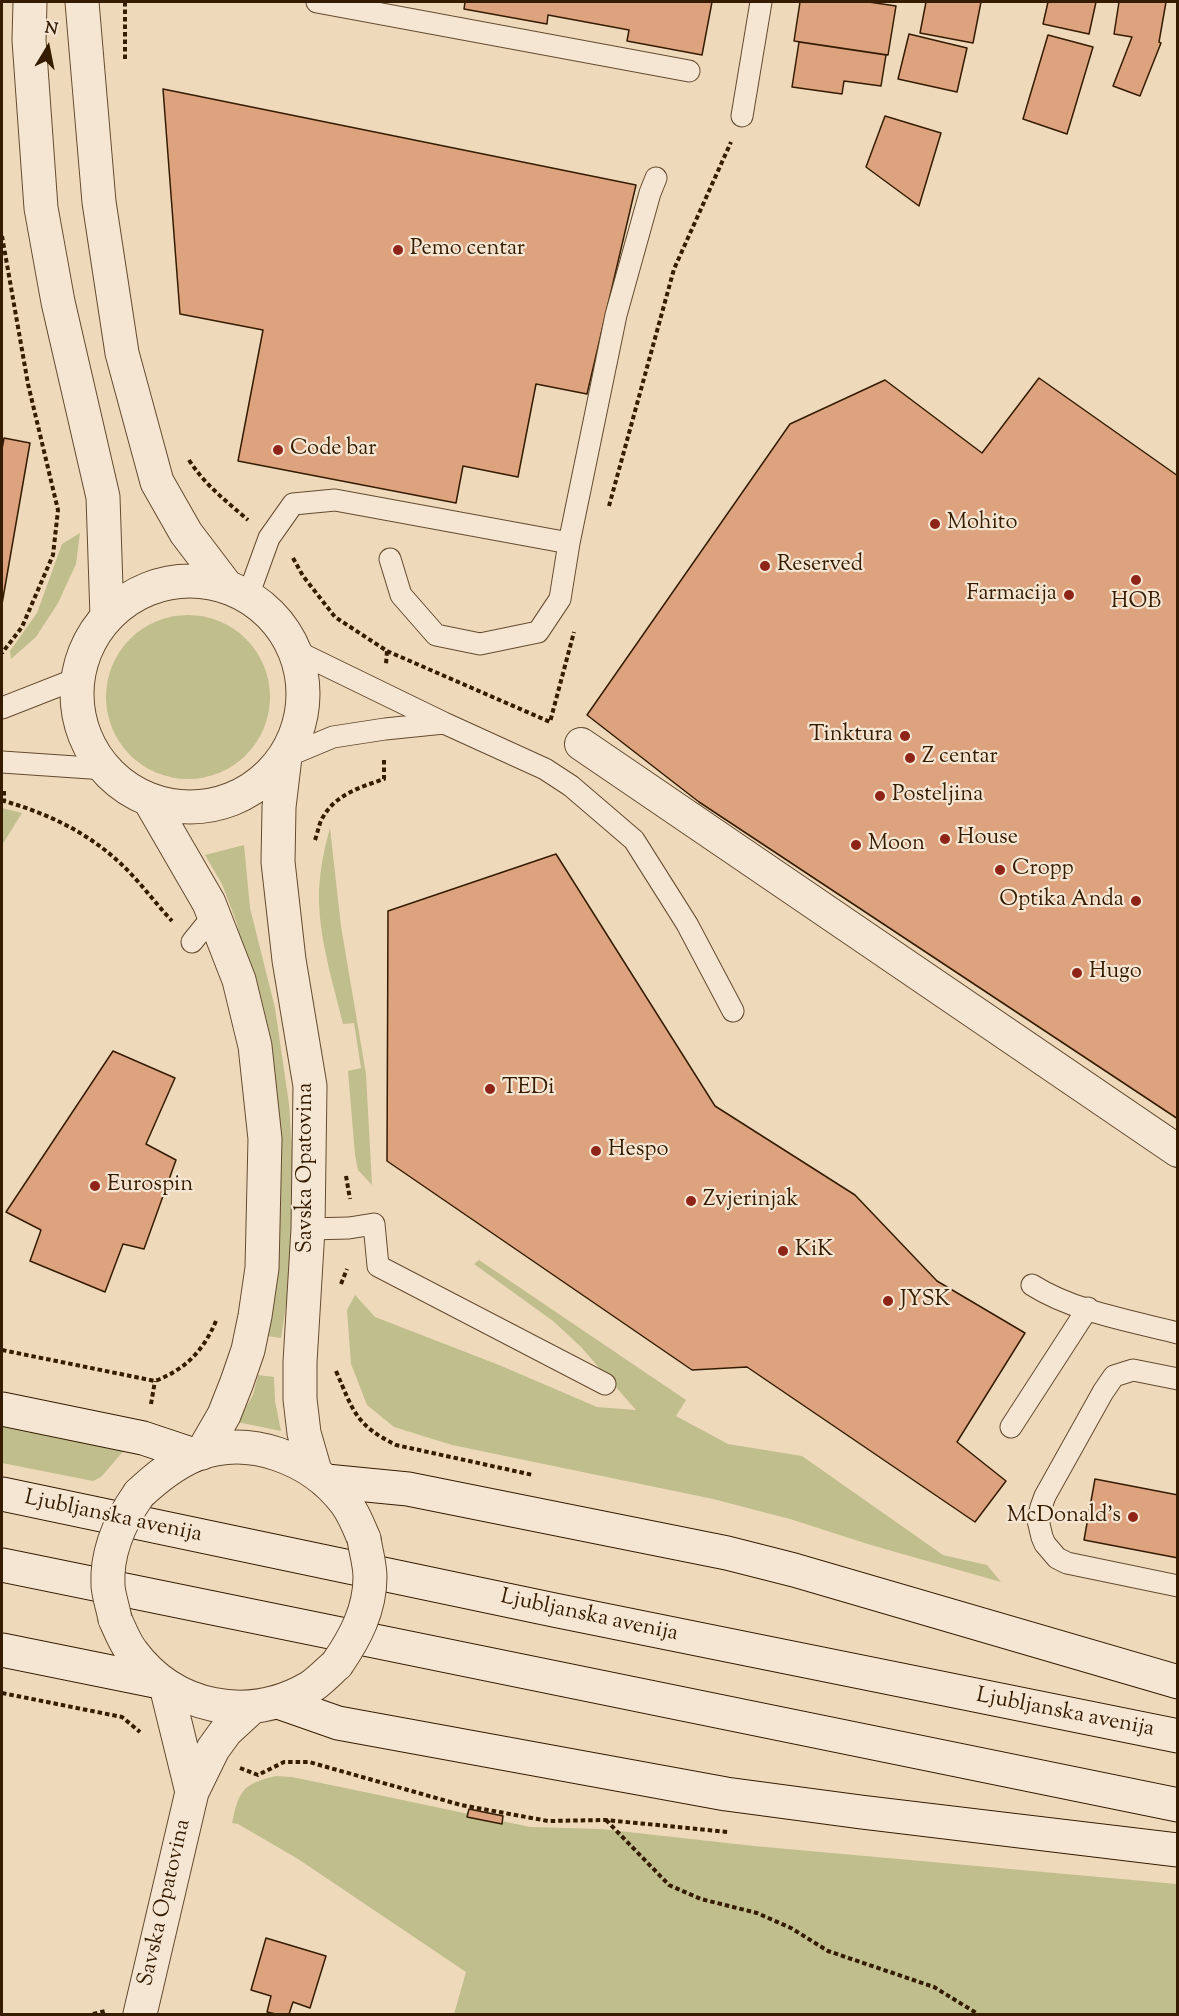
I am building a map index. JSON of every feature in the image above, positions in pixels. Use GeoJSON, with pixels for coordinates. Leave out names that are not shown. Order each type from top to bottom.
{"type":"FeatureCollection","features":[{"type":"Feature","properties":{"kind":"street"},"geometry":{"type":"LineString","coordinates":[[30,2],[29,40],[41,208],[60,313],[103,497],[107,617]]}},
{"type":"Feature","properties":{"kind":"street"},"geometry":{"type":"LineString","coordinates":[[82,2],[99,202],[122,353],[157,482],[186,533],[238,592],[276,620],[296,651],[304,687],[300,723],[285,757],[260,784],[226,802],[188,808],[150,801],[117,782],[92,753],[78,717],[76,679],[84,649],[100,622],[130,597],[156,585],[192,580],[238,592]]}},
{"type":"Feature","properties":{"kind":"street"},"geometry":{"type":"LineString","coordinates":[[580,744],[1178,1151]]}},
{"type":"Feature","properties":{"kind":"street","name":"Savska Opatovina"},"geometry":{"type":"LineString","coordinates":[[285,757],[279,807],[278,862],[289,960],[310,1086],[308,1228],[300,1399],[304,1433],[320,1476]]}},
{"type":"Feature","properties":{"kind":"street","name":"Savska Opatovina"},"geometry":{"type":"LineString","coordinates":[[150,801],[209,903],[238,980],[255,1046],[265,1138],[262,1268],[248,1350],[224,1415],[198,1454]]}},
{"type":"Feature","properties":{"kind":"street"},"geometry":{"type":"LineString","coordinates":[[2,1409],[143,1438],[198,1454]]}},
{"type":"Feature","properties":{"kind":"street"},"geometry":{"type":"LineString","coordinates":[[264,1705],[310,1687],[337,1664],[355,1639],[367,1604],[370,1576],[364,1539],[346,1503],[320,1476],[292,1459],[269,1451],[247,1448],[223,1449],[198,1454],[164,1471],[139,1494],[124,1515],[114,1538],[109,1562],[108,1586],[115,1619],[131,1652],[163,1684],[184,1696],[222,1707],[264,1705],[338,1723],[726,1794],[1178,1850]]}},
{"type":"Feature","properties":{"kind":"street"},"geometry":{"type":"LineString","coordinates":[[320,1476],[408,1489],[727,1553],[794,1570],[1178,1682]]}},
{"type":"Feature","properties":{"kind":"street","name":"Ljubljanska avenija"},"geometry":{"type":"LineString","coordinates":[[2,1494],[554,1611],[1178,1736]]}},
{"type":"Feature","properties":{"kind":"street"},"geometry":{"type":"LineString","coordinates":[[2,1565],[1178,1805]]}},
{"type":"Feature","properties":{"kind":"street"},"geometry":{"type":"LineString","coordinates":[[2,1650],[163,1684]]}},
{"type":"Feature","properties":{"kind":"street","name":"Savska Opatovina"},"geometry":{"type":"LineString","coordinates":[[163,1684],[192,1792]]}},
{"type":"Feature","properties":{"kind":"street","name":"Savska Opatovina"},"geometry":{"type":"LineString","coordinates":[[140,2014],[192,1792],[213,1749],[226,1731],[264,1705]]}},
{"type":"Feature","properties":{"kind":"lane"},"geometry":{"type":"LineString","coordinates":[[317,2],[689,71]]}},
{"type":"Feature","properties":{"kind":"lane"},"geometry":{"type":"LineString","coordinates":[[742,117],[761,2]]}},
{"type":"Feature","properties":{"kind":"lane"},"geometry":{"type":"LineString","coordinates":[[390,559],[400,595],[436,635],[480,644],[538,632],[560,599],[569,543],[616,315],[656,178]]}},
{"type":"Feature","properties":{"kind":"lane"},"geometry":{"type":"LineString","coordinates":[[238,592],[269,538],[293,504],[336,500],[569,543]]}},
{"type":"Feature","properties":{"kind":"lane"},"geometry":{"type":"LineString","coordinates":[[296,651],[545,769],[572,786],[634,840],[687,924],[734,1011]]}},
{"type":"Feature","properties":{"kind":"lane"},"geometry":{"type":"LineString","coordinates":[[2,708],[76,679]]}},
{"type":"Feature","properties":{"kind":"lane"},"geometry":{"type":"LineString","coordinates":[[285,757],[333,737],[444,723]]}},
{"type":"Feature","properties":{"kind":"lane"},"geometry":{"type":"LineString","coordinates":[[2,762],[105,769]]}},
{"type":"Feature","properties":{"kind":"lane"},"geometry":{"type":"LineString","coordinates":[[192,942],[213,916]]}},
{"type":"Feature","properties":{"kind":"lane"},"geometry":{"type":"LineString","coordinates":[[308,1228],[350,1228],[374,1224],[378,1266],[605,1384]]}},
{"type":"Feature","properties":{"kind":"lane"},"geometry":{"type":"LineString","coordinates":[[1032,1285],[1048,1295],[1178,1333]]}},
{"type":"Feature","properties":{"kind":"lane"},"geometry":{"type":"LineString","coordinates":[[1011,1427],[1088,1308]]}},
{"type":"Feature","properties":{"kind":"lane"},"geometry":{"type":"LineString","coordinates":[[1178,1379],[1133,1370],[1114,1376],[1045,1496],[1038,1520],[1045,1544],[1057,1558],[1066,1563],[1178,1586]]}},
{"type":"Feature","properties":{"kind":"path"},"geometry":{"type":"LineString","coordinates":[[125,2],[125,68]]}},
{"type":"Feature","properties":{"kind":"path"},"geometry":{"type":"LineString","coordinates":[[2,236],[28,384],[58,510],[53,555],[22,627],[2,652]]}},
{"type":"Feature","properties":{"kind":"path"},"geometry":{"type":"LineString","coordinates":[[187,456],[198,474],[214,492],[243,515]]}},
{"type":"Feature","properties":{"kind":"path"},"geometry":{"type":"LineString","coordinates":[[294,559],[303,576],[335,617],[387,651],[386,664]]}},
{"type":"Feature","properties":{"kind":"path"},"geometry":{"type":"LineString","coordinates":[[312,850],[323,816],[338,799],[384,779],[384,765]]}},
{"type":"Feature","properties":{"kind":"path"},"geometry":{"type":"LineString","coordinates":[[3,783],[4,801],[32,809],[68,825],[96,843],[130,873],[192,942]]}},
{"type":"Feature","properties":{"kind":"path"},"geometry":{"type":"LineString","coordinates":[[346,1173],[350,1203]]}},
{"type":"Feature","properties":{"kind":"path"},"geometry":{"type":"LineString","coordinates":[[340,1289],[347,1271]]}},
{"type":"Feature","properties":{"kind":"path"},"geometry":{"type":"LineString","coordinates":[[2,1350],[155,1381],[171,1375],[191,1361],[207,1341],[217,1320]]}},
{"type":"Feature","properties":{"kind":"path"},"geometry":{"type":"LineString","coordinates":[[335,1361],[336,1371],[352,1409],[366,1426],[384,1439],[396,1444],[534,1476]]}},
{"type":"Feature","properties":{"kind":"path"},"geometry":{"type":"LineString","coordinates":[[154,1391],[155,1381]]}},
{"type":"Feature","properties":{"kind":"path"},"geometry":{"type":"LineString","coordinates":[[2,1693],[122,1717],[144,1736]]}},
{"type":"Feature","properties":{"kind":"path"},"geometry":{"type":"LineString","coordinates":[[238,1767],[258,1775],[284,1762],[309,1762],[461,1805]]}},
{"type":"Feature","properties":{"kind":"path"},"geometry":{"type":"LineString","coordinates":[[606,1820],[669,1885],[701,1899],[757,1913],[791,1928],[828,1951],[934,1987],[978,2014]]}},
{"type":"Feature","properties":{"kind":"shaded area"},"geometry":{"type":"Polygon","coordinates":[[[80,533],[76,564],[58,603],[36,637],[11,659],[10,651],[37,613],[62,544],[80,533]]]}},
{"type":"Feature","properties":{"kind":"shaded area"},"geometry":{"type":"Polygon","coordinates":[[[188,615],[219,621],[246,639],[264,666],[270,697],[264,728],[246,755],[219,773],[188,779],[157,773],[130,755],[112,728],[106,697],[112,666],[130,639],[157,621],[188,615]]]}},
{"type":"Feature","properties":{"kind":"shaded area"},"geometry":{"type":"Polygon","coordinates":[[[2,808],[22,813],[2,845],[2,808]]]}},
{"type":"Feature","properties":{"kind":"shaded area"},"geometry":{"type":"Polygon","coordinates":[[[330,828],[341,926],[366,1074],[372,1185],[358,1170],[355,1155],[348,1071],[361,1068],[354,1023],[343,1024],[327,959],[319,909],[323,860],[330,828]]]}},
{"type":"Feature","properties":{"kind":"shaded area"},"geometry":{"type":"Polygon","coordinates":[[[244,845],[250,908],[275,1008],[289,1104],[293,1222],[291,1273],[281,1338],[267,1336],[252,982],[236,921],[222,884],[205,855],[244,845]]]}},
{"type":"Feature","properties":{"kind":"shaded area"},"geometry":{"type":"Polygon","coordinates":[[[479,1260],[686,1400],[676,1416],[728,1444],[802,1456],[943,1555],[987,1565],[1001,1582],[790,1519],[713,1499],[452,1445],[394,1427],[367,1405],[351,1364],[347,1310],[355,1295],[375,1317],[499,1365],[597,1407],[636,1410],[581,1347],[553,1321],[474,1264],[479,1260]]]}},
{"type":"Feature","properties":{"kind":"shaded area"},"geometry":{"type":"Polygon","coordinates":[[[258,1375],[274,1377],[275,1401],[281,1431],[237,1422],[253,1395],[258,1375]]]}},
{"type":"Feature","properties":{"kind":"shaded area"},"geometry":{"type":"Polygon","coordinates":[[[2,1421],[126,1448],[101,1477],[93,1481],[2,1463],[2,1421]]]}},
{"type":"Feature","properties":{"kind":"shaded area"},"geometry":{"type":"Polygon","coordinates":[[[276,1776],[292,1777],[530,1827],[601,1829],[754,1846],[1177,1884],[1177,2014],[454,2014],[466,1972],[298,1859],[238,1824],[232,1823],[237,1803],[244,1790],[256,1782],[276,1776]]]}},
{"type":"Feature","properties":{"kind":"building"},"geometry":{"type":"Polygon","coordinates":[[[465,2],[712,2],[702,55],[627,41],[629,30],[548,15],[547,24],[464,9],[465,2]]]}},
{"type":"Feature","properties":{"kind":"building"},"geometry":{"type":"Polygon","coordinates":[[[800,2],[869,2],[896,6],[888,55],[794,41],[800,2]]]}},
{"type":"Feature","properties":{"kind":"building"},"geometry":{"type":"Polygon","coordinates":[[[926,2],[981,2],[973,43],[920,33],[926,2]]]}},
{"type":"Feature","properties":{"kind":"building"},"geometry":{"type":"Polygon","coordinates":[[[1048,2],[1096,2],[1089,34],[1043,24],[1048,2]]]}},
{"type":"Feature","properties":{"kind":"building"},"geometry":{"type":"Polygon","coordinates":[[[1119,2],[1166,2],[1159,42],[1161,43],[1140,96],[1113,86],[1132,37],[1114,34],[1119,2]]]}},
{"type":"Feature","properties":{"kind":"building"},"geometry":{"type":"Polygon","coordinates":[[[909,34],[967,48],[957,92],[898,79],[909,34]]]}},
{"type":"Feature","properties":{"kind":"building"},"geometry":{"type":"Polygon","coordinates":[[[1048,35],[1093,47],[1067,134],[1023,119],[1048,35]]]}},
{"type":"Feature","properties":{"kind":"building"},"geometry":{"type":"Polygon","coordinates":[[[799,42],[886,55],[881,86],[844,81],[842,94],[792,87],[799,42]]]}},
{"type":"Feature","properties":{"kind":"building","name":"Pemo centar"},"geometry":{"type":"Polygon","coordinates":[[[163,89],[636,185],[587,394],[536,384],[518,477],[463,466],[456,503],[238,461],[263,330],[180,314],[163,89]]]}},
{"type":"Feature","properties":{"kind":"building"},"geometry":{"type":"Polygon","coordinates":[[[885,116],[941,133],[919,206],[866,167],[885,116]]]}},
{"type":"Feature","properties":{"kind":"building","name":"Z centar"},"geometry":{"type":"Polygon","coordinates":[[[1039,378],[1178,476],[1178,1119],[699,802],[587,715],[790,424],[885,380],[982,453],[1039,378]]]}},
{"type":"Feature","properties":{"kind":"building"},"geometry":{"type":"Polygon","coordinates":[[[4,438],[30,443],[2,604],[2,449],[4,438]]]}},
{"type":"Feature","properties":{"kind":"building"},"geometry":{"type":"Polygon","coordinates":[[[556,854],[715,1106],[855,1195],[937,1281],[1025,1333],[957,1442],[1006,1481],[975,1522],[747,1367],[692,1370],[387,1161],[388,911],[556,854]]]}},
{"type":"Feature","properties":{"kind":"building","name":"Eurospin"},"geometry":{"type":"Polygon","coordinates":[[[113,1051],[175,1078],[146,1144],[176,1160],[144,1249],[123,1244],[105,1292],[30,1261],[41,1230],[6,1212],[113,1051]]]}},
{"type":"Feature","properties":{"kind":"building","name":"McDonald's"},"geometry":{"type":"Polygon","coordinates":[[[1095,1479],[1178,1495],[1178,1558],[1084,1540],[1095,1479]]]}},
{"type":"Feature","properties":{"kind":"building"},"geometry":{"type":"Polygon","coordinates":[[[469,1809],[503,1816],[502,1824],[467,1817],[469,1809]]]}},
{"type":"Feature","properties":{"kind":"building"},"geometry":{"type":"Polygon","coordinates":[[[266,1938],[326,1956],[310,2008],[293,2002],[289,2014],[267,2012],[271,1996],[251,1990],[266,1938]]]}},
{"type":"Feature","properties":{"kind":"place","name":"Pemo centar"},"geometry":{"type":"Point","coordinates":[398,250]}},
{"type":"Feature","properties":{"kind":"place","name":"Code bar"},"geometry":{"type":"Point","coordinates":[278,450]}},
{"type":"Feature","properties":{"kind":"place","name":"Mohito"},"geometry":{"type":"Point","coordinates":[935,524]}},
{"type":"Feature","properties":{"kind":"place","name":"Reserved"},"geometry":{"type":"Point","coordinates":[765,566]}},
{"type":"Feature","properties":{"kind":"place","name":"HOB"},"geometry":{"type":"Point","coordinates":[1136,580]}},
{"type":"Feature","properties":{"kind":"place","name":"Farmacija"},"geometry":{"type":"Point","coordinates":[1069,595]}},
{"type":"Feature","properties":{"kind":"place","name":"Tinktura"},"geometry":{"type":"Point","coordinates":[905,736]}},
{"type":"Feature","properties":{"kind":"place","name":"Z centar"},"geometry":{"type":"Point","coordinates":[910,758]}},
{"type":"Feature","properties":{"kind":"place","name":"Posteljina"},"geometry":{"type":"Point","coordinates":[880,796]}},
{"type":"Feature","properties":{"kind":"place","name":"House"},"geometry":{"type":"Point","coordinates":[945,839]}},
{"type":"Feature","properties":{"kind":"place","name":"Moon"},"geometry":{"type":"Point","coordinates":[856,845]}},
{"type":"Feature","properties":{"kind":"place","name":"Cropp"},"geometry":{"type":"Point","coordinates":[1000,870]}},
{"type":"Feature","properties":{"kind":"place","name":"Optika Anda"},"geometry":{"type":"Point","coordinates":[1136,901]}},
{"type":"Feature","properties":{"kind":"place","name":"Hugo"},"geometry":{"type":"Point","coordinates":[1077,973]}},
{"type":"Feature","properties":{"kind":"place","name":"TEDi"},"geometry":{"type":"Point","coordinates":[490,1089]}},
{"type":"Feature","properties":{"kind":"place","name":"Hespo"},"geometry":{"type":"Point","coordinates":[596,1151]}},
{"type":"Feature","properties":{"kind":"place","name":"Eurospin"},"geometry":{"type":"Point","coordinates":[95,1186]}},
{"type":"Feature","properties":{"kind":"place","name":"Zvjerinjak"},"geometry":{"type":"Point","coordinates":[691,1201]}},
{"type":"Feature","properties":{"kind":"place","name":"KiK"},"geometry":{"type":"Point","coordinates":[783,1251]}},
{"type":"Feature","properties":{"kind":"place","name":"JYSK"},"geometry":{"type":"Point","coordinates":[888,1301]}},
{"type":"Feature","properties":{"kind":"place","name":"McDonald's"},"geometry":{"type":"Point","coordinates":[1133,1517]}}]}
